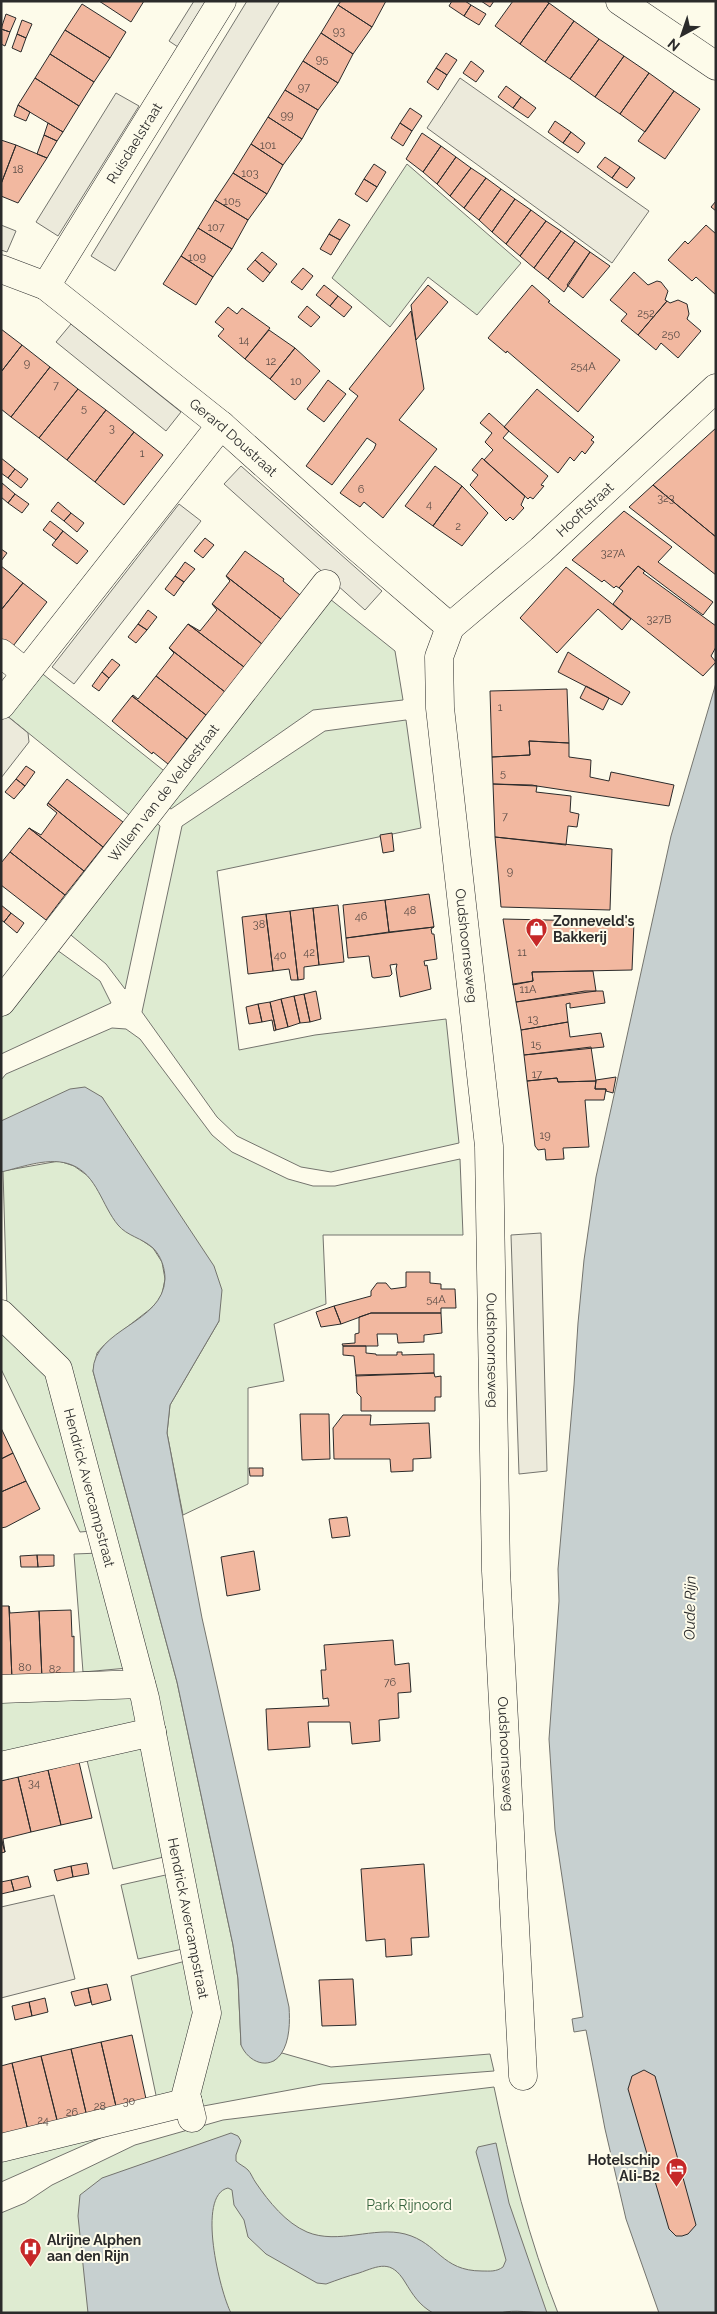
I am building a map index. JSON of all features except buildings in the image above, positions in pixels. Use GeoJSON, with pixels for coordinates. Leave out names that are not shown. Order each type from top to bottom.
{"type":"FeatureCollection","features":[{"type":"Feature","properties":{"kind":"street","name":"Ruisdaelstraat"},"geometry":{"type":"LineString","coordinates":[[46,286],[222,1]]}},
{"type":"Feature","properties":{"kind":"street"},"geometry":{"type":"LineString","coordinates":[[620,1],[716,66]]}},
{"type":"Feature","properties":{"kind":"street","name":"Gerard Doustraat"},"geometry":{"type":"LineString","coordinates":[[1,269],[46,286],[221,425],[357,547],[450,627]]}},
{"type":"Feature","properties":{"kind":"street","name":"Hooftstraat"},"geometry":{"type":"LineString","coordinates":[[450,627],[541,550],[716,388]]}},
{"type":"Feature","properties":{"kind":"street"},"geometry":{"type":"LineString","coordinates":[[1,705],[221,425]]}},
{"type":"Feature","properties":{"kind":"street","name":"Willem van de Veldestraat"},"geometry":{"type":"LineString","coordinates":[[1,1002],[326,584]]}},
{"type":"Feature","properties":{"kind":"street","name":"Oudshoornseweg"},"geometry":{"type":"LineString","coordinates":[[450,627],[438,658],[440,708],[489,1146],[496,1571],[523,2076]]}},
{"type":"Feature","properties":{"kind":"street"},"geometry":{"type":"LineString","coordinates":[[1,653],[26,673]]}},
{"type":"Feature","properties":{"kind":"street","name":"Hendrick Avercampstraat"},"geometry":{"type":"LineString","coordinates":[[1,1314],[58,1368],[141,1684],[207,2013],[186,2094],[190,2110],[1,2148]]}},
{"type":"Feature","properties":{"kind":"street"},"geometry":{"type":"LineString","coordinates":[[1,1689],[141,1684]]}},
{"type":"Feature","properties":{"kind":"street"},"geometry":{"type":"LineString","coordinates":[[1,1766],[152,1732]]}},
{"type":"Feature","properties":{"kind":"green space"},"geometry":{"type":"Polygon","coordinates":[[[407,164],[521,263],[477,315],[428,277],[390,327],[332,278],[407,164]]]}},
{"type":"Feature","properties":{"kind":"green space"},"geometry":{"type":"Polygon","coordinates":[[[330,599],[395,651],[403,700],[313,710],[171,809],[164,805],[330,599]]]}},
{"type":"Feature","properties":{"kind":"green space"},"geometry":{"type":"Polygon","coordinates":[[[39,671],[168,774],[134,819],[5,714],[39,671]]]}},
{"type":"Feature","properties":{"kind":"green space"},"geometry":{"type":"Polygon","coordinates":[[[406,720],[421,828],[217,871],[239,1050],[315,1035],[446,1019],[459,1143],[331,1172],[301,1167],[237,1136],[217,1117],[142,1012],[182,826],[325,731],[406,720]]]}},
{"type":"Feature","properties":{"kind":"green space"},"geometry":{"type":"Polygon","coordinates":[[[152,819],[160,826],[125,989],[106,964],[66,931],[152,819]]]}},
{"type":"Feature","properties":{"kind":"green space"},"geometry":{"type":"Polygon","coordinates":[[[39,937],[100,981],[111,1003],[1,1054],[1,984],[39,937]]]}},
{"type":"Feature","properties":{"kind":"green space"},"geometry":{"type":"Polygon","coordinates":[[[112,1028],[126,1029],[140,1039],[212,1135],[232,1152],[288,1179],[313,1186],[335,1186],[460,1159],[463,1235],[323,1235],[326,1304],[274,1324],[284,1381],[248,1388],[248,1484],[183,1515],[167,1433],[170,1405],[219,1321],[102,1097],[1,1121],[1,1080],[6,1074],[112,1028]]]}},
{"type":"Feature","properties":{"kind":"green space"},"geometry":{"type":"Polygon","coordinates":[[[59,1161],[74,1166],[88,1176],[140,1239],[153,1248],[162,1262],[165,1279],[162,1294],[157,1302],[104,1345],[97,1353],[93,1371],[177,1682],[233,1945],[238,1979],[241,2045],[274,2061],[282,2053],[331,2067],[490,2054],[494,2071],[322,2084],[198,2107],[212,2006],[76,1401],[7,1308],[3,1171],[59,1161]]]}},
{"type":"Feature","properties":{"kind":"green space"},"geometry":{"type":"Polygon","coordinates":[[[1,1323],[50,1371],[92,1531],[80,1532],[1,1369],[1,1323]]]}},
{"type":"Feature","properties":{"kind":"green space"},"geometry":{"type":"Polygon","coordinates":[[[100,1553],[128,1668],[83,1672],[74,1554],[100,1553]]]}},
{"type":"Feature","properties":{"kind":"green space"},"geometry":{"type":"Polygon","coordinates":[[[136,1689],[143,1723],[1,1757],[1,1695],[136,1689]]]}},
{"type":"Feature","properties":{"kind":"green space"},"geometry":{"type":"Polygon","coordinates":[[[146,1741],[168,1856],[113,1869],[86,1756],[146,1741]]]}},
{"type":"Feature","properties":{"kind":"green space"},"geometry":{"type":"Polygon","coordinates":[[[170,1874],[187,1948],[138,1959],[121,1885],[170,1874]]]}},
{"type":"Feature","properties":{"kind":"green space"},"geometry":{"type":"Polygon","coordinates":[[[189,1960],[198,2012],[182,2096],[157,2100],[131,1976],[189,1960]]]}},
{"type":"Feature","properties":{"kind":"green space","name":"Park Rijnoord"},"geometry":{"type":"Polygon","coordinates":[[[494,2087],[521,2202],[538,2258],[558,2313],[1,2313],[1,2213],[25,2203],[52,2185],[135,2145],[223,2120],[494,2087]]]}},
{"type":"Feature","properties":{"kind":"green space"},"geometry":{"type":"Polygon","coordinates":[[[107,2135],[1,2182],[1,2157],[107,2135]]]}},
{"type":"Feature","properties":{"kind":"shaded area"},"geometry":{"type":"Polygon","coordinates":[[[194,1],[206,1],[178,47],[169,41],[194,1]]]}},
{"type":"Feature","properties":{"kind":"shaded area"},"geometry":{"type":"Polygon","coordinates":[[[247,1],[280,1],[115,271],[91,256],[247,1]]]}},
{"type":"Feature","properties":{"kind":"shaded area"},"geometry":{"type":"Polygon","coordinates":[[[460,78],[649,211],[612,263],[427,128],[460,78]]]}},
{"type":"Feature","properties":{"kind":"shaded area"},"geometry":{"type":"Polygon","coordinates":[[[116,93],[139,106],[58,236],[36,222],[116,93]]]}},
{"type":"Feature","properties":{"kind":"shaded area"},"geometry":{"type":"Polygon","coordinates":[[[1,225],[16,231],[7,252],[1,250],[1,225]]]}},
{"type":"Feature","properties":{"kind":"shaded area"},"geometry":{"type":"Polygon","coordinates":[[[71,324],[181,412],[166,431],[56,342],[71,324]]]}},
{"type":"Feature","properties":{"kind":"shaded area"},"geometry":{"type":"Polygon","coordinates":[[[241,466],[382,591],[365,610],[224,484],[241,466]]]}},
{"type":"Feature","properties":{"kind":"shaded area"},"geometry":{"type":"Polygon","coordinates":[[[179,504],[201,521],[74,684],[52,667],[179,504]]]}},
{"type":"Feature","properties":{"kind":"shaded area"},"geometry":{"type":"Polygon","coordinates":[[[1,711],[28,733],[29,742],[1,778],[1,711]]]}},
{"type":"Feature","properties":{"kind":"shaded area"},"geometry":{"type":"Polygon","coordinates":[[[541,1233],[547,1471],[519,1474],[511,1235],[541,1233]]]}},
{"type":"Feature","properties":{"kind":"shaded area"},"geometry":{"type":"Polygon","coordinates":[[[54,1895],[75,1979],[1,1998],[1,1907],[54,1895]]]}},
{"type":"Feature","properties":{"kind":"water","name":"Oude Rijn"},"geometry":{"type":"Polygon","coordinates":[[[716,683],[716,2313],[659,2313],[626,2219],[605,2129],[586,2030],[574,2032],[572,2019],[583,2017],[555,1830],[549,1739],[559,1601],[558,1569],[578,1323],[584,1260],[596,1177],[671,836],[716,683]]]}},
{"type":"Feature","properties":{"kind":"water"},"geometry":{"type":"Polygon","coordinates":[[[85,1087],[102,1097],[214,1266],[222,1290],[219,1321],[170,1405],[167,1433],[202,1618],[289,2007],[288,2037],[281,2054],[271,2062],[265,2063],[254,2060],[244,2051],[241,2045],[238,1979],[233,1945],[177,1682],[93,1371],[96,1357],[104,1345],[142,1317],[161,1294],[165,1279],[163,1266],[153,1248],[118,1225],[93,1183],[72,1165],[46,1162],[1,1172],[1,1121],[70,1089],[85,1087]]]}},
{"type":"Feature","properties":{"kind":"water"},"geometry":{"type":"Polygon","coordinates":[[[231,2133],[238,2136],[241,2141],[236,2161],[249,2171],[278,2211],[299,2228],[307,2232],[331,2237],[381,2232],[405,2234],[426,2244],[457,2266],[468,2270],[482,2271],[500,2269],[506,2260],[476,2152],[478,2147],[496,2143],[509,2203],[547,2313],[517,2311],[500,2313],[433,2313],[424,2307],[395,2270],[384,2266],[326,2284],[317,2283],[266,2254],[248,2237],[244,2220],[234,2205],[232,2190],[228,2188],[218,2195],[213,2208],[212,2225],[213,2245],[221,2286],[231,2313],[88,2313],[78,2216],[80,2195],[102,2178],[231,2133]]]}},
{"type":"Feature","properties":{"kind":"place","name":"Zonneveld's Bakkerij"},"geometry":{"type":"Point","coordinates":[537,948]}},
{"type":"Feature","properties":{"kind":"place","name":"Hotelschip Ali-B2"},"geometry":{"type":"Point","coordinates":[676,2187]}},
{"type":"Feature","properties":{"kind":"place","name":"Alrijne Alphen aan den Rijn"},"geometry":{"type":"Point","coordinates":[31,2267]}}]}
